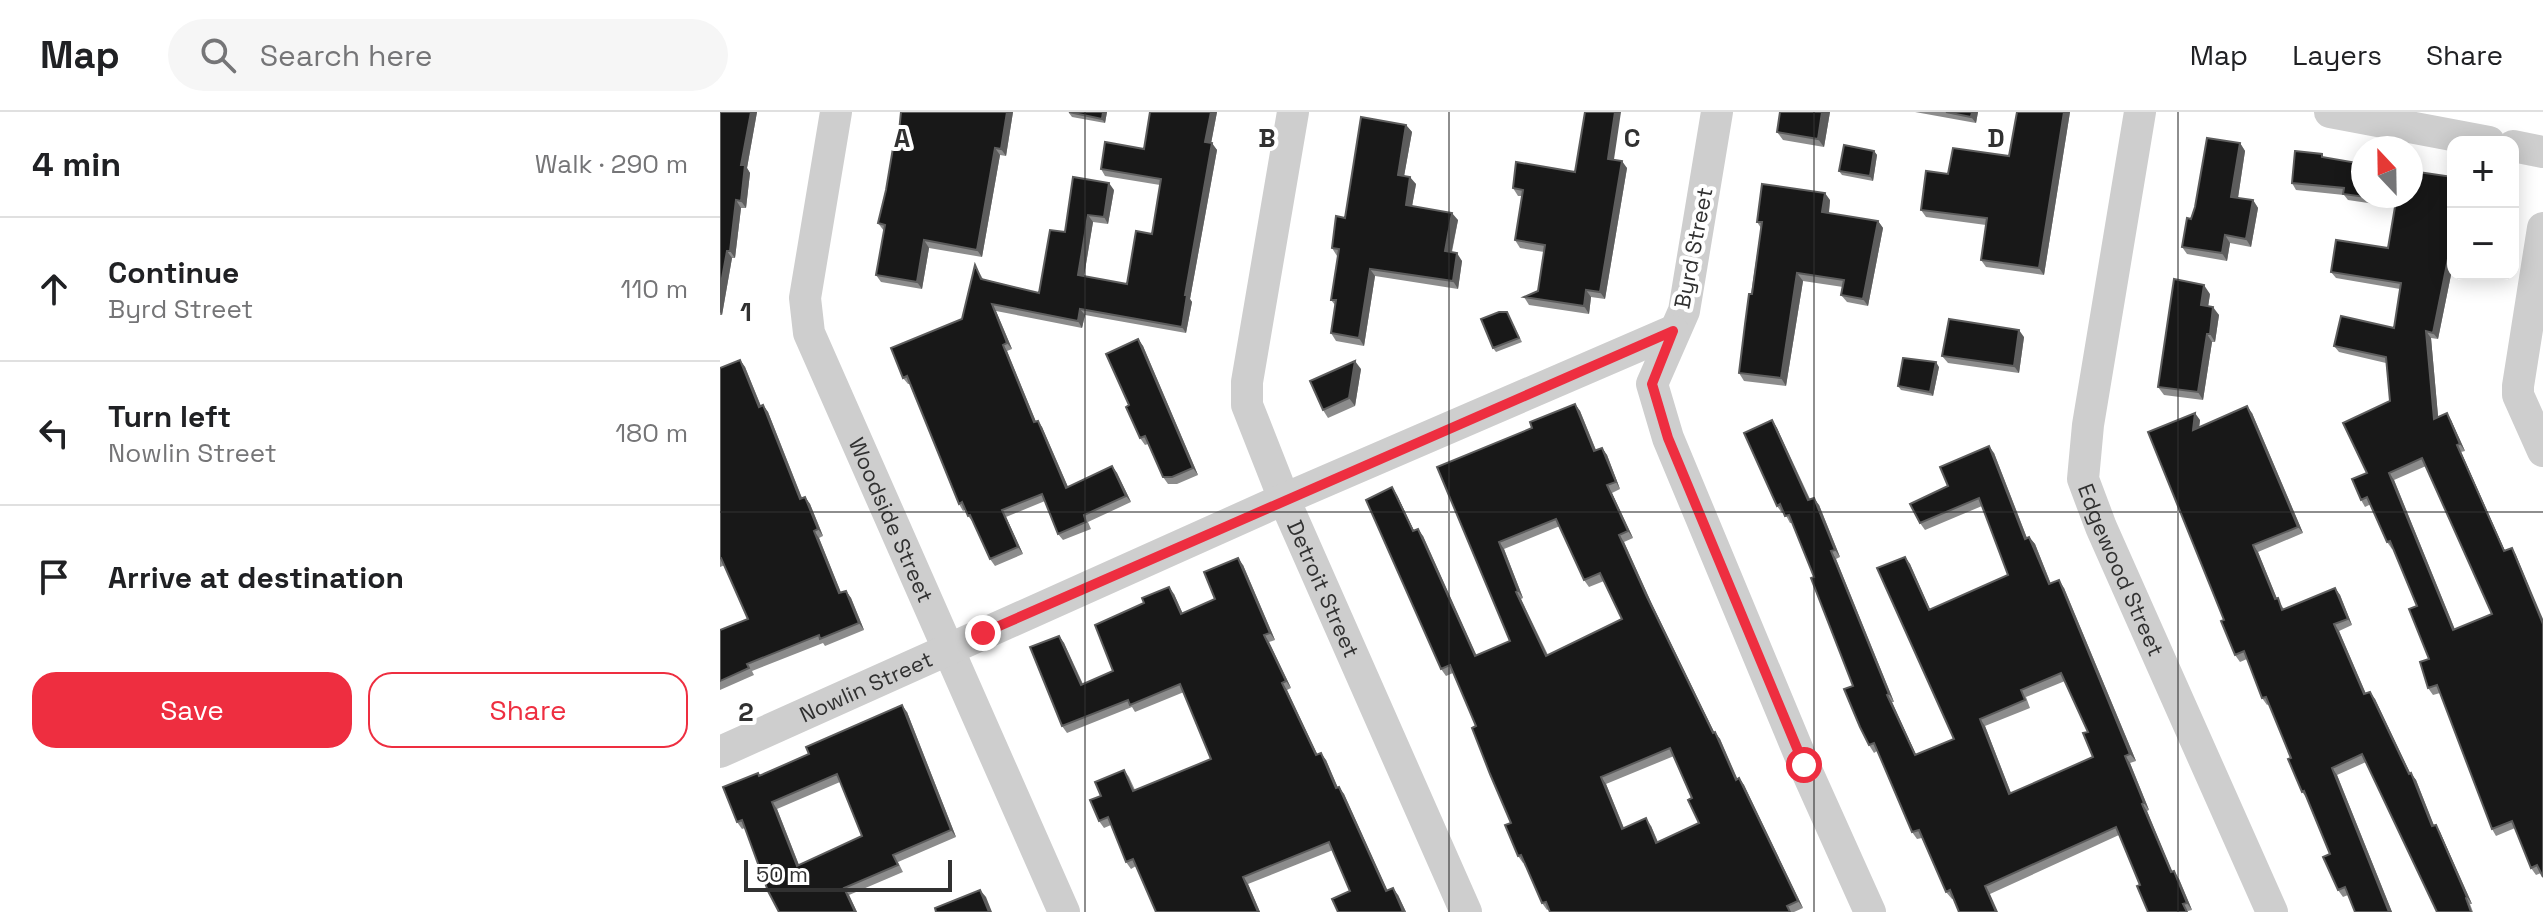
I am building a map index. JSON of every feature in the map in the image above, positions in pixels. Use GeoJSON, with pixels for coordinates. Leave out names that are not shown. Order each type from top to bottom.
{"type":"FeatureCollection","features":[{"type":"Feature","properties":{"kind":"street","name":"Woodside Street"},"geometry":{"type":"LineString","coordinates":[[836,112],[805,298],[809,333],[1064,912]]}},
{"type":"Feature","properties":{"kind":"street","name":"Detroit Street"},"geometry":{"type":"LineString","coordinates":[[1293,112],[1247,382],[1247,405],[1284,499],[1466,912]]}},
{"type":"Feature","properties":{"kind":"street","name":"Byrd Street"},"geometry":{"type":"LineString","coordinates":[[1717,112],[1684,311],[1652,384],[1668,438],[1804,765],[1870,912]]}},
{"type":"Feature","properties":{"kind":"street","name":"Edgewood Street"},"geometry":{"type":"LineString","coordinates":[[2140,112],[2088,425],[2083,479],[2101,527],[2272,912]]}},
{"type":"Feature","properties":{"kind":"street"},"geometry":{"type":"LineString","coordinates":[[2330,112],[2457,136]]}},
{"type":"Feature","properties":{"kind":"street"},"geometry":{"type":"LineString","coordinates":[[2519,147],[2543,152]]}},
{"type":"Feature","properties":{"kind":"street"},"geometry":{"type":"LineString","coordinates":[[2543,228],[2518,386],[2518,395],[2543,451]]}},
{"type":"Feature","properties":{"kind":"street","name":"Nowlin Street"},"geometry":{"type":"LineString","coordinates":[[720,752],[948,647],[1673,331]]}},
{"type":"Feature","properties":{"kind":"building"},"geometry":{"type":"Polygon","coordinates":[[[720,112],[751,112],[741,165],[745,165],[741,201],[736,200],[730,251],[727,251],[720,289],[720,112]]]}},
{"type":"Feature","properties":{"kind":"building"},"geometry":{"type":"Polygon","coordinates":[[[901,112],[1007,112],[1001,149],[995,148],[977,250],[924,240],[917,282],[876,275],[885,225],[878,223],[894,142],[898,142],[901,112]]]}},
{"type":"Feature","properties":{"kind":"building"},"geometry":{"type":"Polygon","coordinates":[[[1069,112],[1103,112],[1102,119],[1069,112]]]}},
{"type":"Feature","properties":{"kind":"building"},"geometry":{"type":"Polygon","coordinates":[[[1150,112],[1211,112],[1205,142],[1212,143],[1182,327],[1080,309],[1078,321],[992,304],[1007,343],[1003,345],[1034,422],[1038,421],[1066,488],[1112,466],[1126,496],[1084,515],[1086,522],[1058,534],[1042,494],[1002,510],[1018,547],[990,559],[970,515],[962,502],[959,504],[907,376],[903,378],[891,348],[962,319],[975,265],[981,279],[1039,293],[1050,230],[1065,232],[1073,177],[1109,183],[1104,217],[1088,215],[1078,275],[1127,284],[1136,231],[1152,234],[1161,179],[1101,169],[1105,142],[1144,149],[1150,112]]]}},
{"type":"Feature","properties":{"kind":"building"},"geometry":{"type":"Polygon","coordinates":[[[1585,112],[1615,112],[1608,159],[1622,161],[1600,292],[1586,290],[1584,306],[1524,297],[1538,291],[1545,245],[1515,240],[1523,190],[1513,188],[1516,162],[1575,172],[1585,112]]]}},
{"type":"Feature","properties":{"kind":"building"},"geometry":{"type":"Polygon","coordinates":[[[1780,112],[1822,112],[1818,139],[1777,132],[1780,112]]]}},
{"type":"Feature","properties":{"kind":"building"},"geometry":{"type":"Polygon","coordinates":[[[1946,112],[1972,112],[1971,117],[1946,112]]]}},
{"type":"Feature","properties":{"kind":"building"},"geometry":{"type":"Polygon","coordinates":[[[2017,112],[2064,112],[2039,268],[1981,260],[1987,218],[1921,210],[1926,171],[1948,174],[1953,148],[2009,156],[2017,112]]]}},
{"type":"Feature","properties":{"kind":"building"},"geometry":{"type":"Polygon","coordinates":[[[1361,117],[1406,125],[1398,175],[1410,177],[1406,205],[1452,213],[1445,251],[1457,253],[1453,281],[1370,269],[1359,338],[1331,333],[1336,300],[1331,300],[1339,249],[1332,248],[1336,216],[1345,218],[1361,117]]]}},
{"type":"Feature","properties":{"kind":"building"},"geometry":{"type":"Polygon","coordinates":[[[2207,138],[2240,143],[2231,197],[2253,200],[2246,239],[2225,235],[2222,253],[2182,247],[2187,218],[2191,219],[2195,207],[2207,138]]]}},
{"type":"Feature","properties":{"kind":"building"},"geometry":{"type":"Polygon","coordinates":[[[1844,145],[1874,151],[1870,176],[1839,171],[1844,145]]]}},
{"type":"Feature","properties":{"kind":"building"},"geometry":{"type":"Polygon","coordinates":[[[2295,151],[2351,162],[2351,195],[2343,194],[2344,188],[2292,183],[2295,151]]]}},
{"type":"Feature","properties":{"kind":"building"},"geometry":{"type":"Polygon","coordinates":[[[2423,173],[2447,176],[2447,264],[2433,333],[2426,331],[2434,419],[2447,413],[2460,444],[2457,445],[2504,551],[2512,548],[2543,624],[2543,877],[2537,865],[2531,868],[2512,821],[2492,829],[2437,685],[2428,688],[2420,662],[2429,659],[2409,609],[2417,606],[2390,541],[2387,542],[2367,497],[2361,500],[2352,479],[2367,473],[2343,423],[2390,401],[2386,357],[2334,346],[2341,316],[2394,328],[2401,283],[2331,272],[2336,240],[2388,248],[2395,208],[2423,208],[2423,173]],[[2422,458],[2389,473],[2453,630],[2492,614],[2422,458]]]}},
{"type":"Feature","properties":{"kind":"building"},"geometry":{"type":"Polygon","coordinates":[[[1762,184],[1825,193],[1822,212],[1878,221],[1863,299],[1841,295],[1844,280],[1797,273],[1781,378],[1739,373],[1762,222],[1757,222],[1762,184]]]}},
{"type":"Feature","properties":{"kind":"building"},"geometry":{"type":"Polygon","coordinates":[[[2174,279],[2204,285],[2201,305],[2213,307],[2198,392],[2158,387],[2174,279]]]}},
{"type":"Feature","properties":{"kind":"building"},"geometry":{"type":"Polygon","coordinates":[[[1507,312],[1519,338],[1493,348],[1481,319],[1507,312]]]}},
{"type":"Feature","properties":{"kind":"building"},"geometry":{"type":"Polygon","coordinates":[[[1949,319],[2019,330],[2014,366],[1942,356],[1949,319]]]}},
{"type":"Feature","properties":{"kind":"building"},"geometry":{"type":"Polygon","coordinates":[[[1138,339],[1193,468],[1172,477],[1163,477],[1145,436],[1140,438],[1106,354],[1138,339]]]}},
{"type":"Feature","properties":{"kind":"building"},"geometry":{"type":"Polygon","coordinates":[[[1903,358],[1936,362],[1930,392],[1898,386],[1903,358]]]}},
{"type":"Feature","properties":{"kind":"building"},"geometry":{"type":"Polygon","coordinates":[[[740,360],[759,407],[763,405],[800,499],[805,497],[818,529],[814,531],[839,593],[846,591],[859,623],[820,639],[819,635],[747,664],[749,668],[720,681],[720,630],[748,619],[720,558],[720,368],[740,360]]]}},
{"type":"Feature","properties":{"kind":"building"},"geometry":{"type":"Polygon","coordinates":[[[1355,361],[1349,398],[1323,410],[1310,381],[1355,361]]]}},
{"type":"Feature","properties":{"kind":"building"},"geometry":{"type":"Polygon","coordinates":[[[1575,404],[1594,451],[1602,448],[1616,482],[1607,485],[1628,531],[1619,535],[1713,733],[1736,780],[1739,778],[1798,901],[1787,906],[1790,912],[1550,912],[1546,902],[1542,903],[1505,825],[1511,823],[1450,665],[1441,669],[1366,500],[1392,487],[1413,531],[1418,529],[1475,656],[1510,641],[1437,467],[1532,428],[1530,422],[1575,404]],[[1556,519],[1499,542],[1516,592],[1546,656],[1622,619],[1600,573],[1584,580],[1556,519]],[[1670,748],[1601,777],[1622,829],[1646,818],[1656,843],[1699,823],[1688,800],[1692,798],[1670,748]]]}},
{"type":"Feature","properties":{"kind":"building"},"geometry":{"type":"Polygon","coordinates":[[[2247,406],[2298,527],[2253,545],[2275,599],[2278,598],[2282,610],[2335,588],[2348,619],[2334,624],[2364,694],[2370,692],[2411,773],[2432,826],[2436,825],[2471,912],[2437,912],[2362,754],[2332,768],[2389,912],[2355,912],[2345,887],[2338,890],[2323,857],[2330,854],[2288,759],[2291,758],[2266,697],[2262,698],[2244,651],[2235,655],[2221,621],[2224,620],[2148,432],[2195,413],[2193,430],[2247,406]]]}},
{"type":"Feature","properties":{"kind":"building"},"geometry":{"type":"Polygon","coordinates":[[[1772,420],[1808,500],[1814,498],[1835,550],[1831,551],[1887,695],[1915,755],[1954,739],[1877,568],[1905,557],[1929,610],[2008,575],[1979,498],[1920,523],[1910,504],[1948,486],[1940,467],[1989,446],[2025,539],[2029,537],[2049,584],[2059,580],[2130,754],[2125,756],[2142,804],[2171,872],[2174,871],[2187,903],[2183,904],[2187,912],[2148,912],[2116,827],[1985,886],[1996,912],[1959,912],[1950,890],[1946,892],[1919,830],[1912,832],[1874,743],[1869,745],[1860,727],[1844,689],[1853,686],[1811,578],[1814,577],[1789,515],[1785,516],[1780,504],[1777,506],[1744,433],[1772,420]],[[2061,673],[2021,690],[2025,700],[1980,719],[2009,794],[2093,757],[2083,733],[2088,732],[2061,673]]]}},
{"type":"Feature","properties":{"kind":"building"},"geometry":{"type":"Polygon","coordinates":[[[1238,558],[1270,633],[1264,635],[1286,681],[1282,683],[1316,755],[1321,753],[1336,788],[1339,787],[1386,891],[1393,888],[1401,912],[1338,912],[1332,899],[1350,891],[1329,842],[1243,877],[1258,912],[1156,912],[1133,859],[1126,862],[1108,817],[1099,821],[1090,800],[1101,796],[1095,782],[1124,770],[1133,791],[1211,759],[1180,684],[1130,705],[1128,700],[1062,726],[1030,647],[1059,636],[1081,685],[1113,671],[1095,625],[1144,603],[1142,598],[1169,587],[1181,614],[1215,599],[1204,572],[1238,558]]]}},
{"type":"Feature","properties":{"kind":"building"},"geometry":{"type":"Polygon","coordinates":[[[902,705],[951,830],[893,855],[898,865],[844,888],[855,912],[779,912],[742,820],[737,822],[723,787],[758,773],[759,776],[809,754],[806,747],[902,705]],[[837,774],[772,802],[797,866],[862,836],[837,774]]]}},
{"type":"Feature","properties":{"kind":"building"},"geometry":{"type":"Polygon","coordinates":[[[980,890],[989,912],[936,912],[935,908],[980,890]]]}},
{"type":"Feature","properties":{"kind":"route"},"geometry":{"type":"LineString","coordinates":[[983,633],[1673,331],[1652,384],[1668,438],[1804,765]]}}]}
